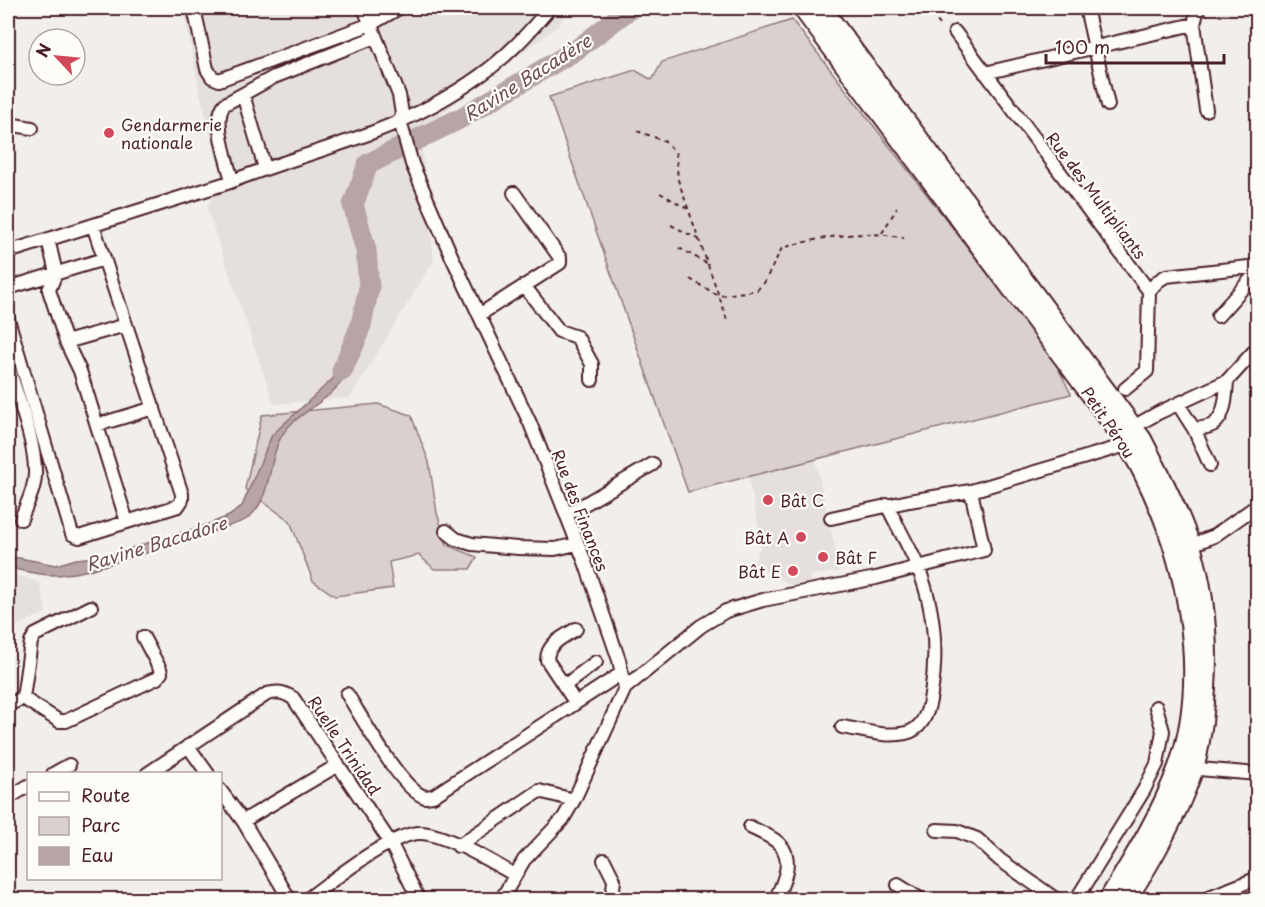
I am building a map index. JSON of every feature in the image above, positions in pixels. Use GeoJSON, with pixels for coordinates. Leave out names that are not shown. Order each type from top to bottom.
{"type":"FeatureCollection","features":[{"type":"Feature","properties":{"kind":"highway","name":"Petit Pérou"},"geometry":{"type":"LineString","coordinates":[[802,8],[1094,399],[1134,437]]}},
{"type":"Feature","properties":{"kind":"highway","name":"Petit Pérou"},"geometry":{"type":"LineString","coordinates":[[822,8],[1134,437],[1154,496],[1182,549],[1183,585],[1191,631],[1192,660],[1186,768],[1161,840],[1126,900]]}},
{"type":"Feature","properties":{"kind":"highway","name":"Petit Pérou"},"geometry":{"type":"LineString","coordinates":[[1108,900],[1186,768]]}},
{"type":"Feature","properties":{"kind":"street"},"geometry":{"type":"LineString","coordinates":[[194,8],[207,69],[219,80],[371,24],[399,8]]}},
{"type":"Feature","properties":{"kind":"street","name":"Rue des Finances"},"geometry":{"type":"LineString","coordinates":[[364,8],[400,99],[402,114],[400,121],[408,154],[428,203],[530,423],[577,544],[622,673],[625,688]]}},
{"type":"Feature","properties":{"kind":"street"},"geometry":{"type":"LineString","coordinates":[[8,252],[232,181],[400,121],[435,104],[474,79],[513,49],[550,8]]}},
{"type":"Feature","properties":{"kind":"street"},"geometry":{"type":"LineString","coordinates":[[1086,8],[1108,105]]}},
{"type":"Feature","properties":{"kind":"street"},"geometry":{"type":"LineString","coordinates":[[1198,8],[1194,24],[1206,110]]}},
{"type":"Feature","properties":{"kind":"street"},"geometry":{"type":"LineString","coordinates":[[985,73],[1194,24]]}},
{"type":"Feature","properties":{"kind":"street","name":"Rue des Multipliants"},"geometry":{"type":"LineString","coordinates":[[955,32],[1149,291]]}},
{"type":"Feature","properties":{"kind":"street"},"geometry":{"type":"LineString","coordinates":[[232,181],[219,125],[221,108],[249,89],[274,77],[375,37]]}},
{"type":"Feature","properties":{"kind":"street"},"geometry":{"type":"LineString","coordinates":[[243,95],[265,168]]}},
{"type":"Feature","properties":{"kind":"street"},"geometry":{"type":"LineString","coordinates":[[8,124],[32,128]]}},
{"type":"Feature","properties":{"kind":"street"},"geometry":{"type":"LineString","coordinates":[[479,315],[560,264],[561,261],[514,193]]}},
{"type":"Feature","properties":{"kind":"street"},"geometry":{"type":"LineString","coordinates":[[8,319],[70,532],[79,537],[175,507],[182,500],[182,494],[93,225]]}},
{"type":"Feature","properties":{"kind":"street"},"geometry":{"type":"LineString","coordinates":[[48,239],[56,273],[49,290],[66,342],[80,371],[127,522]]}},
{"type":"Feature","properties":{"kind":"street"},"geometry":{"type":"LineString","coordinates":[[8,288],[104,259]]}},
{"type":"Feature","properties":{"kind":"street"},"geometry":{"type":"LineString","coordinates":[[1125,389],[1147,371],[1149,291],[1158,281],[1166,276],[1257,266]]}},
{"type":"Feature","properties":{"kind":"street"},"geometry":{"type":"LineString","coordinates":[[1218,316],[1257,271]]}},
{"type":"Feature","properties":{"kind":"street"},"geometry":{"type":"LineString","coordinates":[[525,287],[559,331],[577,337],[592,364],[592,380]]}},
{"type":"Feature","properties":{"kind":"street"},"geometry":{"type":"LineString","coordinates":[[66,342],[126,325]]}},
{"type":"Feature","properties":{"kind":"street"},"geometry":{"type":"LineString","coordinates":[[831,518],[887,505],[971,491],[1134,437],[1178,404],[1227,381],[1257,347]]}},
{"type":"Feature","properties":{"kind":"street"},"geometry":{"type":"LineString","coordinates":[[8,366],[31,445],[35,475],[32,491],[21,519]]}},
{"type":"Feature","properties":{"kind":"street"},"geometry":{"type":"LineString","coordinates":[[1194,429],[1210,426],[1218,420],[1225,405],[1227,381]]}},
{"type":"Feature","properties":{"kind":"street"},"geometry":{"type":"LineString","coordinates":[[1178,404],[1194,429],[1210,465]]}},
{"type":"Feature","properties":{"kind":"street"},"geometry":{"type":"LineString","coordinates":[[97,426],[154,408]]}},
{"type":"Feature","properties":{"kind":"street"},"geometry":{"type":"LineString","coordinates":[[566,515],[653,464]]}},
{"type":"Feature","properties":{"kind":"street"},"geometry":{"type":"LineString","coordinates":[[501,900],[529,855],[559,825],[574,800],[625,688],[701,626],[726,611],[763,600],[876,578],[984,550],[971,491]]}},
{"type":"Feature","properties":{"kind":"street"},"geometry":{"type":"LineString","coordinates":[[842,726],[887,734],[907,733],[917,728],[928,713],[932,688],[935,632],[918,567],[887,505]]}},
{"type":"Feature","properties":{"kind":"street"},"geometry":{"type":"LineString","coordinates":[[1182,549],[1214,536],[1257,505]]}},
{"type":"Feature","properties":{"kind":"street"},"geometry":{"type":"LineString","coordinates":[[446,531],[456,539],[472,544],[555,549],[577,544]]}},
{"type":"Feature","properties":{"kind":"street"},"geometry":{"type":"LineString","coordinates":[[23,698],[33,638],[92,607]]}},
{"type":"Feature","properties":{"kind":"street"},"geometry":{"type":"LineString","coordinates":[[575,702],[547,660],[547,654],[551,646],[576,629]]}},
{"type":"Feature","properties":{"kind":"street"},"geometry":{"type":"LineString","coordinates":[[23,698],[63,722],[157,678],[161,673],[160,669],[143,637]]}},
{"type":"Feature","properties":{"kind":"street"},"geometry":{"type":"LineString","coordinates":[[564,686],[597,662]]}},
{"type":"Feature","properties":{"kind":"street"},"geometry":{"type":"LineString","coordinates":[[347,694],[396,771],[411,789],[425,798],[433,796],[622,673]]}},
{"type":"Feature","properties":{"kind":"street","name":"Ruelle Trinidad"},"geometry":{"type":"LineString","coordinates":[[150,772],[267,694],[284,692],[293,698],[390,842],[419,898]]}},
{"type":"Feature","properties":{"kind":"street"},"geometry":{"type":"LineString","coordinates":[[8,705],[23,698]]}},
{"type":"Feature","properties":{"kind":"street"},"geometry":{"type":"LineString","coordinates":[[1076,900],[1144,790],[1157,764],[1163,731],[1156,707]]}},
{"type":"Feature","properties":{"kind":"street"},"geometry":{"type":"LineString","coordinates":[[188,746],[207,772]]}},
{"type":"Feature","properties":{"kind":"street"},"geometry":{"type":"LineString","coordinates":[[57,772],[69,765]]}},
{"type":"Feature","properties":{"kind":"street"},"geometry":{"type":"LineString","coordinates":[[243,821],[338,765]]}},
{"type":"Feature","properties":{"kind":"street"},"geometry":{"type":"LineString","coordinates":[[1186,768],[1256,772]]}},
{"type":"Feature","properties":{"kind":"street"},"geometry":{"type":"LineString","coordinates":[[8,798],[27,787]]}},
{"type":"Feature","properties":{"kind":"street"},"geometry":{"type":"LineString","coordinates":[[459,846],[539,791],[574,800]]}},
{"type":"Feature","properties":{"kind":"street"},"geometry":{"type":"LineString","coordinates":[[222,793],[243,821],[290,900]]}},
{"type":"Feature","properties":{"kind":"street"},"geometry":{"type":"LineString","coordinates":[[750,827],[777,842],[785,853],[787,867],[775,900]]}},
{"type":"Feature","properties":{"kind":"street"},"geometry":{"type":"LineString","coordinates":[[937,830],[957,831],[978,839],[1000,860],[1057,900]]}},
{"type":"Feature","properties":{"kind":"street"},"geometry":{"type":"LineString","coordinates":[[306,900],[390,842],[408,834],[423,833],[459,846],[515,875]]}},
{"type":"Feature","properties":{"kind":"street"},"geometry":{"type":"LineString","coordinates":[[604,860],[614,880],[612,900]]}},
{"type":"Feature","properties":{"kind":"street"},"geometry":{"type":"LineString","coordinates":[[1208,900],[1209,897],[1257,878]]}},
{"type":"Feature","properties":{"kind":"street"},"geometry":{"type":"LineString","coordinates":[[898,885],[922,900]]}},
{"type":"Feature","properties":{"kind":"path"},"geometry":{"type":"LineString","coordinates":[[925,8],[942,27],[955,32]]}},
{"type":"Feature","properties":{"kind":"path"},"geometry":{"type":"LineString","coordinates":[[638,131],[665,141],[676,154],[678,180],[728,320]]}},
{"type":"Feature","properties":{"kind":"path"},"geometry":{"type":"LineString","coordinates":[[660,193],[688,209]]}},
{"type":"Feature","properties":{"kind":"path"},"geometry":{"type":"LineString","coordinates":[[882,233],[897,208]]}},
{"type":"Feature","properties":{"kind":"path"},"geometry":{"type":"LineString","coordinates":[[671,225],[700,240]]}},
{"type":"Feature","properties":{"kind":"path"},"geometry":{"type":"LineString","coordinates":[[690,279],[719,296],[757,290],[764,283],[782,248],[812,240],[882,233],[904,238]]}},
{"type":"Feature","properties":{"kind":"path"},"geometry":{"type":"LineString","coordinates":[[679,248],[708,264]]}},
{"type":"Feature","properties":{"kind":"shaded area"},"geometry":{"type":"Polygon","coordinates":[[[183,8],[570,8],[558,26],[420,130],[434,260],[350,398],[274,404],[207,209],[221,176],[199,89],[183,8]]]}},
{"type":"Feature","properties":{"kind":"shaded area"},"geometry":{"type":"Polygon","coordinates":[[[815,459],[840,571],[809,576],[811,584],[791,585],[753,564],[762,543],[748,477],[815,459]]]}},
{"type":"Feature","properties":{"kind":"shaded area"},"geometry":{"type":"Polygon","coordinates":[[[8,572],[40,583],[46,613],[8,629],[8,572]]]}},
{"type":"Feature","properties":{"kind":"green space"},"geometry":{"type":"Polygon","coordinates":[[[792,20],[1053,358],[1071,394],[688,492],[549,97],[635,70],[652,80],[662,62],[792,20]]]}},
{"type":"Feature","properties":{"kind":"green space"},"geometry":{"type":"Polygon","coordinates":[[[378,404],[411,415],[429,462],[437,513],[447,545],[477,557],[470,569],[434,569],[419,555],[389,562],[393,588],[335,596],[313,581],[290,521],[245,489],[262,415],[378,404]]]}},
{"type":"Feature","properties":{"kind":"water","name":"Ravine Bacadore"},"geometry":{"type":"Polygon","coordinates":[[[372,270],[370,322],[361,353],[343,381],[290,425],[282,435],[263,498],[248,518],[190,539],[84,571],[52,575],[8,568],[8,556],[56,565],[76,559],[105,556],[206,525],[229,516],[242,506],[272,435],[338,374],[361,325],[367,284],[364,272],[372,270]]]}},
{"type":"Feature","properties":{"kind":"waterway","name":"Ravine Bacadère"},"geometry":{"type":"LineString","coordinates":[[342,371],[361,325],[369,288],[366,250],[353,205],[368,164],[461,118],[576,50],[631,8]]}},
{"type":"Feature","properties":{"kind":"place","name":"Gendarmerie nationale"},"geometry":{"type":"Point","coordinates":[109,133]}},
{"type":"Feature","properties":{"kind":"place","name":"Bât C"},"geometry":{"type":"Point","coordinates":[768,500]}},
{"type":"Feature","properties":{"kind":"place","name":"Bât A"},"geometry":{"type":"Point","coordinates":[801,537]}},
{"type":"Feature","properties":{"kind":"place","name":"Bât F"},"geometry":{"type":"Point","coordinates":[823,557]}},
{"type":"Feature","properties":{"kind":"place","name":"Bât E"},"geometry":{"type":"Point","coordinates":[793,571]}}]}
